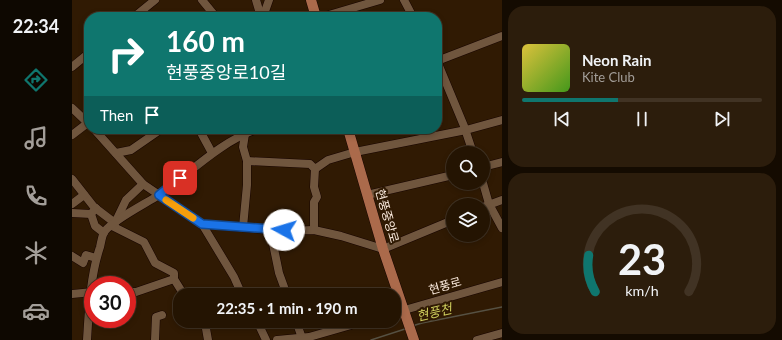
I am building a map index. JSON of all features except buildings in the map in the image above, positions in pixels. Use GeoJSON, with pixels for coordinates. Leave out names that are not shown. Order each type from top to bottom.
{"type":"FeatureCollection","features":[{"type":"Feature","properties":{"kind":"main road"},"geometry":{"type":"LineString","coordinates":[[311,0],[315,12]]}},
{"type":"Feature","properties":{"kind":"main road","name":"현풍중앙로"},"geometry":{"type":"LineString","coordinates":[[350,134],[383,249],[414,340]]}},
{"type":"Feature","properties":{"kind":"street"},"geometry":{"type":"LineString","coordinates":[[140,12],[156,0]]}},
{"type":"Feature","properties":{"kind":"street"},"geometry":{"type":"LineString","coordinates":[[202,0],[212,12]]}},
{"type":"Feature","properties":{"kind":"street"},"geometry":{"type":"LineString","coordinates":[[256,0],[260,12]]}},
{"type":"Feature","properties":{"kind":"street"},"geometry":{"type":"LineString","coordinates":[[264,12],[269,0]]}},
{"type":"Feature","properties":{"kind":"street"},"geometry":{"type":"LineString","coordinates":[[339,12],[380,0]]}},
{"type":"Feature","properties":{"kind":"street"},"geometry":{"type":"LineString","coordinates":[[404,0],[410,12]]}},
{"type":"Feature","properties":{"kind":"street"},"geometry":{"type":"LineString","coordinates":[[442,59],[502,36]]}},
{"type":"Feature","properties":{"kind":"street"},"geometry":{"type":"LineString","coordinates":[[72,67],[84,57]]}},
{"type":"Feature","properties":{"kind":"street"},"geometry":{"type":"LineString","coordinates":[[442,73],[466,130],[471,146]]}},
{"type":"Feature","properties":{"kind":"street"},"geometry":{"type":"LineString","coordinates":[[72,108],[84,118]]}},
{"type":"Feature","properties":{"kind":"street"},"geometry":{"type":"LineString","coordinates":[[314,230],[314,202],[317,197],[314,187],[316,169],[328,160],[355,152],[466,130],[502,120]]}},
{"type":"Feature","properties":{"kind":"street"},"geometry":{"type":"LineString","coordinates":[[72,135],[84,126]]}},
{"type":"Feature","properties":{"kind":"street"},"geometry":{"type":"LineString","coordinates":[[99,134],[144,184],[202,224],[234,277],[239,288]]}},
{"type":"Feature","properties":{"kind":"street"},"geometry":{"type":"LineString","coordinates":[[116,153],[131,150],[154,134]]}},
{"type":"Feature","properties":{"kind":"street"},"geometry":{"type":"LineString","coordinates":[[202,134],[212,153]]}},
{"type":"Feature","properties":{"kind":"street"},"geometry":{"type":"LineString","coordinates":[[94,276],[96,258],[104,233],[113,224],[159,195],[212,153],[245,134]]}},
{"type":"Feature","properties":{"kind":"street"},"geometry":{"type":"LineString","coordinates":[[243,227],[247,185],[247,161],[243,147],[247,134]]}},
{"type":"Feature","properties":{"kind":"street"},"geometry":{"type":"LineString","coordinates":[[247,161],[310,164],[316,169]]}},
{"type":"Feature","properties":{"kind":"street"},"geometry":{"type":"LineString","coordinates":[[490,166],[502,162]]}},
{"type":"Feature","properties":{"kind":"street"},"geometry":{"type":"LineString","coordinates":[[367,194],[446,177]]}},
{"type":"Feature","properties":{"kind":"street"},"geometry":{"type":"LineString","coordinates":[[72,179],[84,194],[93,211],[94,226],[104,233]]}},
{"type":"Feature","properties":{"kind":"street"},"geometry":{"type":"LineString","coordinates":[[113,224],[126,200],[144,184]]}},
{"type":"Feature","properties":{"kind":"street"},"geometry":{"type":"LineString","coordinates":[[72,204],[84,194]]}},
{"type":"Feature","properties":{"kind":"street"},"geometry":{"type":"LineString","coordinates":[[490,204],[502,200]]}},
{"type":"Feature","properties":{"kind":"street"},"geometry":{"type":"LineString","coordinates":[[72,213],[93,211],[144,242],[155,263],[174,273],[174,279],[180,288]]}},
{"type":"Feature","properties":{"kind":"street"},"geometry":{"type":"LineString","coordinates":[[490,212],[502,228]]}},
{"type":"Feature","properties":{"kind":"street"},"geometry":{"type":"LineString","coordinates":[[202,224],[284,230],[314,230],[341,236],[383,249],[446,223]]}},
{"type":"Feature","properties":{"kind":"street"},"geometry":{"type":"LineString","coordinates":[[270,229],[279,273],[284,288]]}},
{"type":"Feature","properties":{"kind":"street"},"geometry":{"type":"LineString","coordinates":[[73,257],[83,263],[86,255],[96,258]]}},
{"type":"Feature","properties":{"kind":"street"},"geometry":{"type":"LineString","coordinates":[[136,292],[174,279]]}},
{"type":"Feature","properties":{"kind":"street","name":"현풍로"},"geometry":{"type":"LineString","coordinates":[[401,311],[502,282]]}},
{"type":"Feature","properties":{"kind":"street"},"geometry":{"type":"LineString","coordinates":[[72,294],[84,293]]}},
{"type":"Feature","properties":{"kind":"street"},"geometry":{"type":"LineString","coordinates":[[155,340],[156,317],[162,315]]}},
{"type":"Feature","properties":{"kind":"street"},"geometry":{"type":"LineString","coordinates":[[87,340],[88,328]]}},
{"type":"Feature","properties":{"kind":"street"},"geometry":{"type":"LineString","coordinates":[[206,328],[208,340]]}},
{"type":"Feature","properties":{"kind":"street"},"geometry":{"type":"LineString","coordinates":[[260,328],[266,340]]}},
{"type":"Feature","properties":{"kind":"street"},"geometry":{"type":"LineString","coordinates":[[298,328],[302,338]]}},
{"type":"Feature","properties":{"kind":"street"},"geometry":{"type":"LineString","coordinates":[[277,340],[309,337],[340,328]]}},
{"type":"Feature","properties":{"kind":"street"},"geometry":{"type":"LineString","coordinates":[[477,340],[502,333]]}},
{"type":"Feature","properties":{"kind":"waterway","name":"현풍천"},"geometry":{"type":"LineString","coordinates":[[412,326],[502,307]]}},
{"type":"Feature","properties":{"kind":"waterway","name":"현풍천"},"geometry":{"type":"LineString","coordinates":[[371,340],[405,329]]}},
{"type":"Feature","properties":{"kind":"slow traffic"},"geometry":{"type":"LineString","coordinates":[[166,200],[193,218]]}},
{"type":"Feature","properties":{"kind":"route"},"geometry":{"type":"LineString","coordinates":[[180,178],[159,195],[202,224],[284,230]]}}]}
